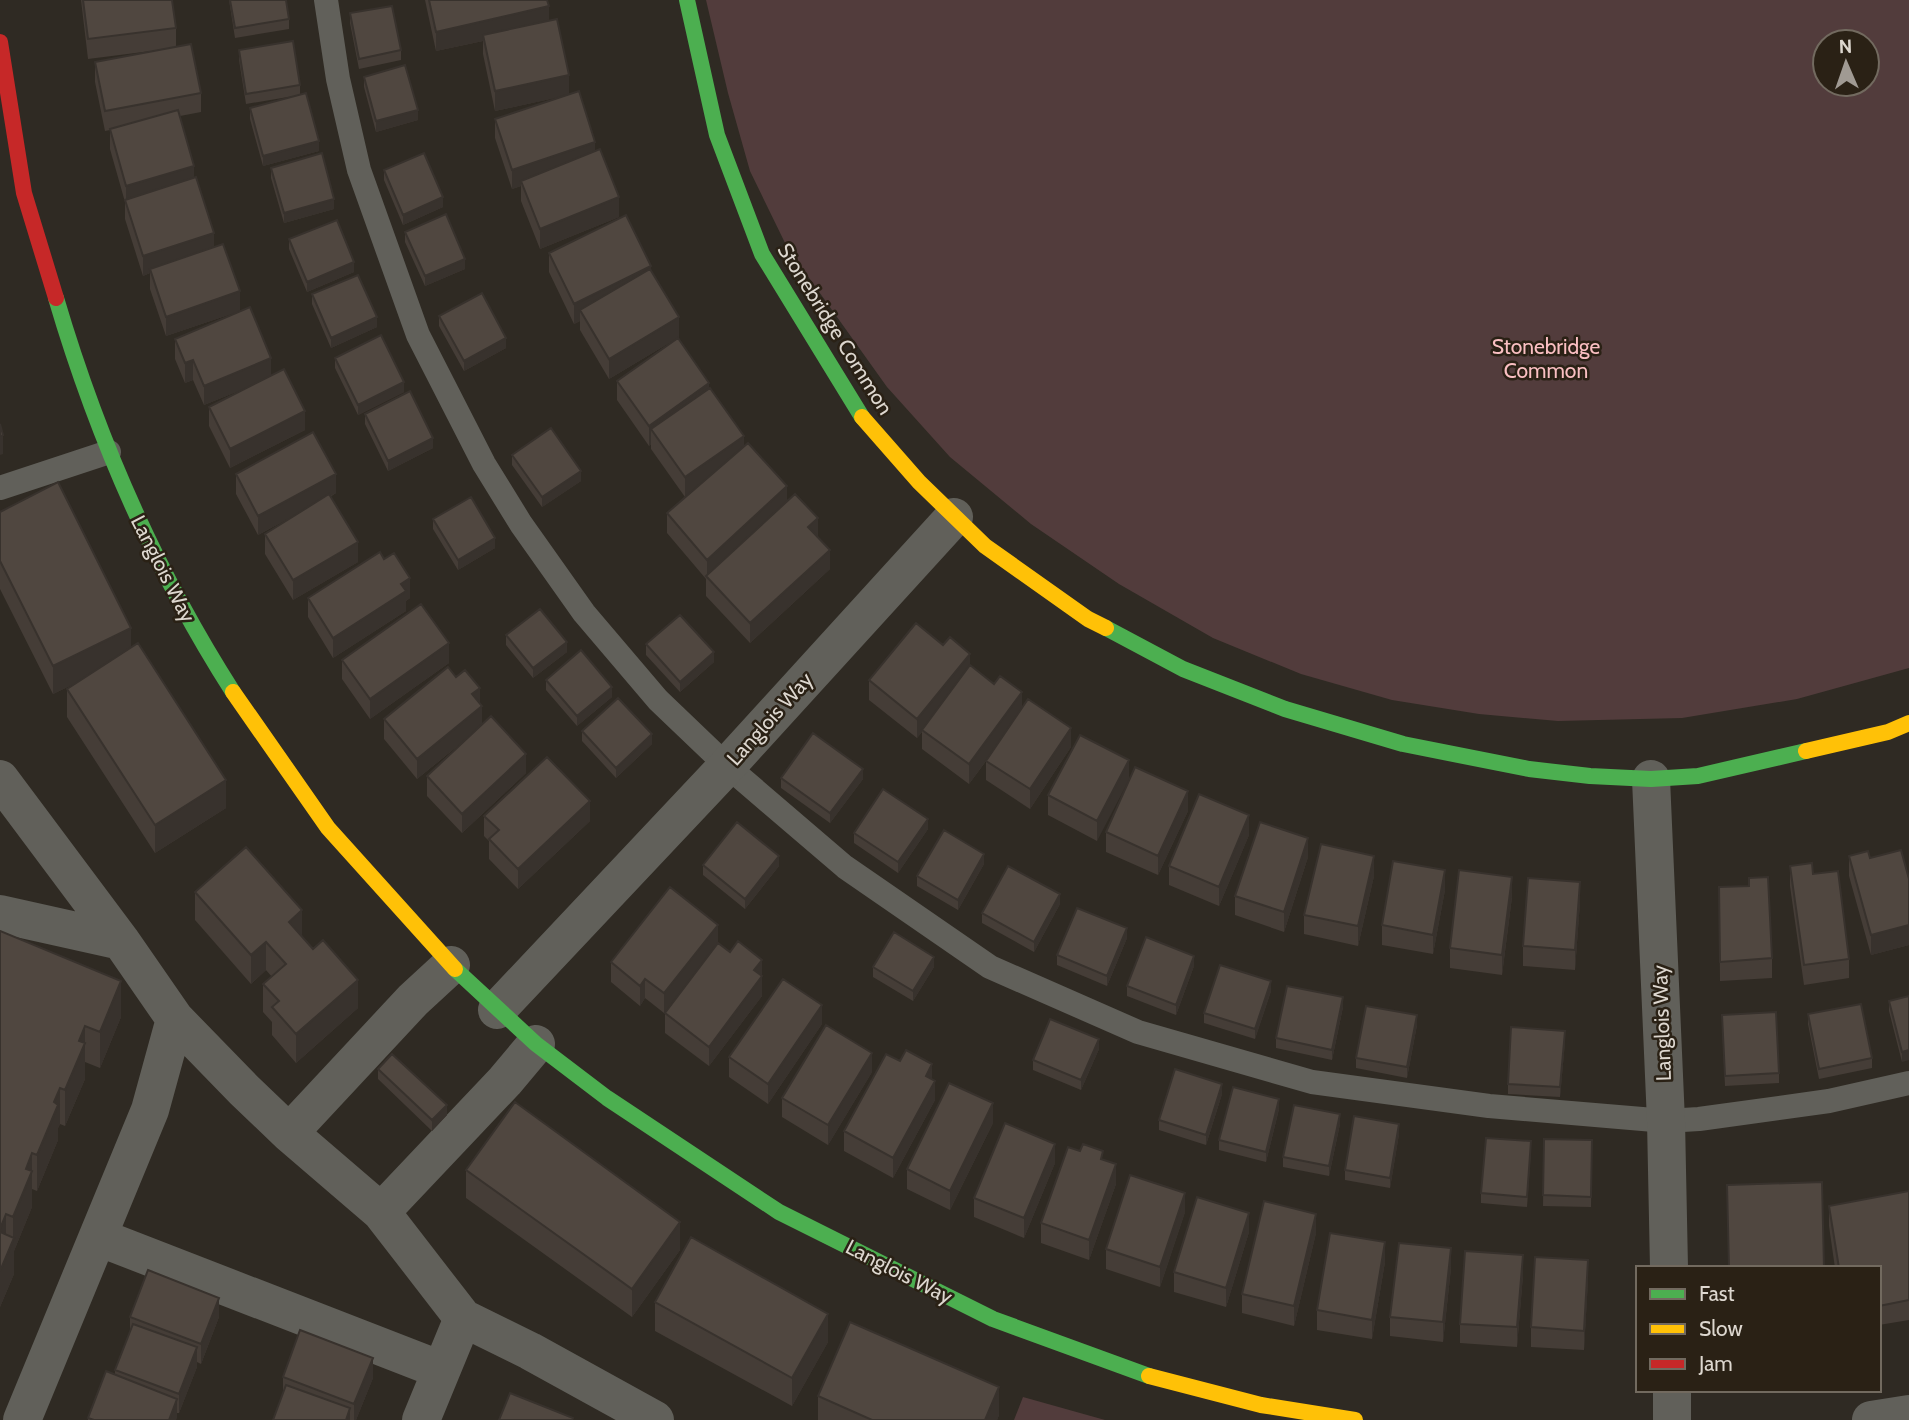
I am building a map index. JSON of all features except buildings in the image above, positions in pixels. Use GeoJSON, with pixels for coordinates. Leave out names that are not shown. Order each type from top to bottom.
{"type":"FeatureCollection","features":[{"type":"Feature","properties":{"kind":"street","name":"Stonebridge Common"},"geometry":{"type":"LineString","coordinates":[[687,0],[717,135],[762,254],[861,416],[919,482],[985,546],[1088,619],[1183,669],[1285,709],[1403,744],[1529,769],[1651,779],[1698,776],[1888,732],[1909,723]]}},
{"type":"Feature","properties":{"kind":"street","name":"Langlois Way"},"geometry":{"type":"LineString","coordinates":[[0,42],[24,193],[78,373],[132,507],[197,635],[260,733],[328,828],[451,965],[536,1044],[607,1098],[779,1212],[993,1320],[1161,1380],[1261,1405],[1355,1420]]}},
{"type":"Feature","properties":{"kind":"street","name":"Langlois Way"},"geometry":{"type":"LineString","coordinates":[[497,1010],[727,766],[954,517]]}},
{"type":"Feature","properties":{"kind":"street"},"geometry":{"type":"LineString","coordinates":[[0,779],[175,1019],[289,1133],[381,1212],[463,1318],[655,1420]]}},
{"type":"Feature","properties":{"kind":"street","name":"Langlois Way"},"geometry":{"type":"LineString","coordinates":[[1651,779],[1666,1121],[1669,1266]]}},
{"type":"Feature","properties":{"kind":"street"},"geometry":{"type":"LineString","coordinates":[[0,914],[121,942]]}},
{"type":"Feature","properties":{"kind":"street"},"geometry":{"type":"LineString","coordinates":[[289,1133],[413,1000],[451,965]]}},
{"type":"Feature","properties":{"kind":"street"},"geometry":{"type":"LineString","coordinates":[[22,1420],[150,1110],[175,1019]]}},
{"type":"Feature","properties":{"kind":"street"},"geometry":{"type":"LineString","coordinates":[[381,1212],[505,1081],[536,1044]]}},
{"type":"Feature","properties":{"kind":"street"},"geometry":{"type":"LineString","coordinates":[[98,1237],[441,1370]]}},
{"type":"Feature","properties":{"kind":"street"},"geometry":{"type":"LineString","coordinates":[[421,1420],[463,1318]]}},
{"type":"Feature","properties":{"kind":"street"},"geometry":{"type":"LineString","coordinates":[[1672,1392],[1672,1420]]}},
{"type":"Feature","properties":{"kind":"street"},"geometry":{"type":"LineString","coordinates":[[1871,1420],[1909,1414]]}},
{"type":"Feature","properties":{"kind":"lane"},"geometry":{"type":"LineString","coordinates":[[326,0],[338,79],[359,170],[418,335],[484,464],[521,524],[584,613],[658,700],[727,766],[845,867],[989,967],[1138,1032],[1312,1082],[1489,1106],[1666,1121],[1829,1101],[1909,1083]]}},
{"type":"Feature","properties":{"kind":"lane"},"geometry":{"type":"LineString","coordinates":[[0,488],[109,452]]}},
{"type":"Feature","properties":{"kind":"green space","name":"Stonebridge Common"},"geometry":{"type":"Polygon","coordinates":[[[706,0],[1909,0],[1909,668],[1797,699],[1682,718],[1558,721],[1479,714],[1392,700],[1301,674],[1213,638],[1119,584],[1031,524],[950,457],[887,387],[787,247],[750,171],[706,0]]]}},
{"type":"Feature","properties":{"kind":"green space"},"geometry":{"type":"Polygon","coordinates":[[[1023,1397],[1105,1420],[1014,1420],[1023,1397]]]}},
{"type":"Feature","properties":{"kind":"traffic: fast"},"geometry":{"type":"LineString","coordinates":[[687,0],[717,135],[762,254],[862,417]]}},
{"type":"Feature","properties":{"kind":"traffic: fast"},"geometry":{"type":"LineString","coordinates":[[56,298],[90,401],[131,501],[178,599],[233,692]]}},
{"type":"Feature","properties":{"kind":"traffic: fast"},"geometry":{"type":"LineString","coordinates":[[1106,628],[1183,669],[1285,709],[1403,744],[1529,769],[1651,779],[1698,776],[1806,751]]}},
{"type":"Feature","properties":{"kind":"traffic: fast"},"geometry":{"type":"LineString","coordinates":[[455,969],[536,1044],[607,1098],[779,1212],[993,1319],[1149,1376]]}},
{"type":"Feature","properties":{"kind":"traffic: slow"},"geometry":{"type":"LineString","coordinates":[[862,417],[919,482],[985,546],[1088,619],[1106,628]]}},
{"type":"Feature","properties":{"kind":"traffic: slow"},"geometry":{"type":"LineString","coordinates":[[233,692],[328,828],[455,969]]}},
{"type":"Feature","properties":{"kind":"traffic: slow"},"geometry":{"type":"LineString","coordinates":[[1806,751],[1888,732],[1909,723]]}},
{"type":"Feature","properties":{"kind":"traffic: slow"},"geometry":{"type":"LineString","coordinates":[[1149,1376],[1261,1405],[1355,1420]]}},
{"type":"Feature","properties":{"kind":"traffic: jam"},"geometry":{"type":"LineString","coordinates":[[0,42],[24,193],[56,298]]}}]}
